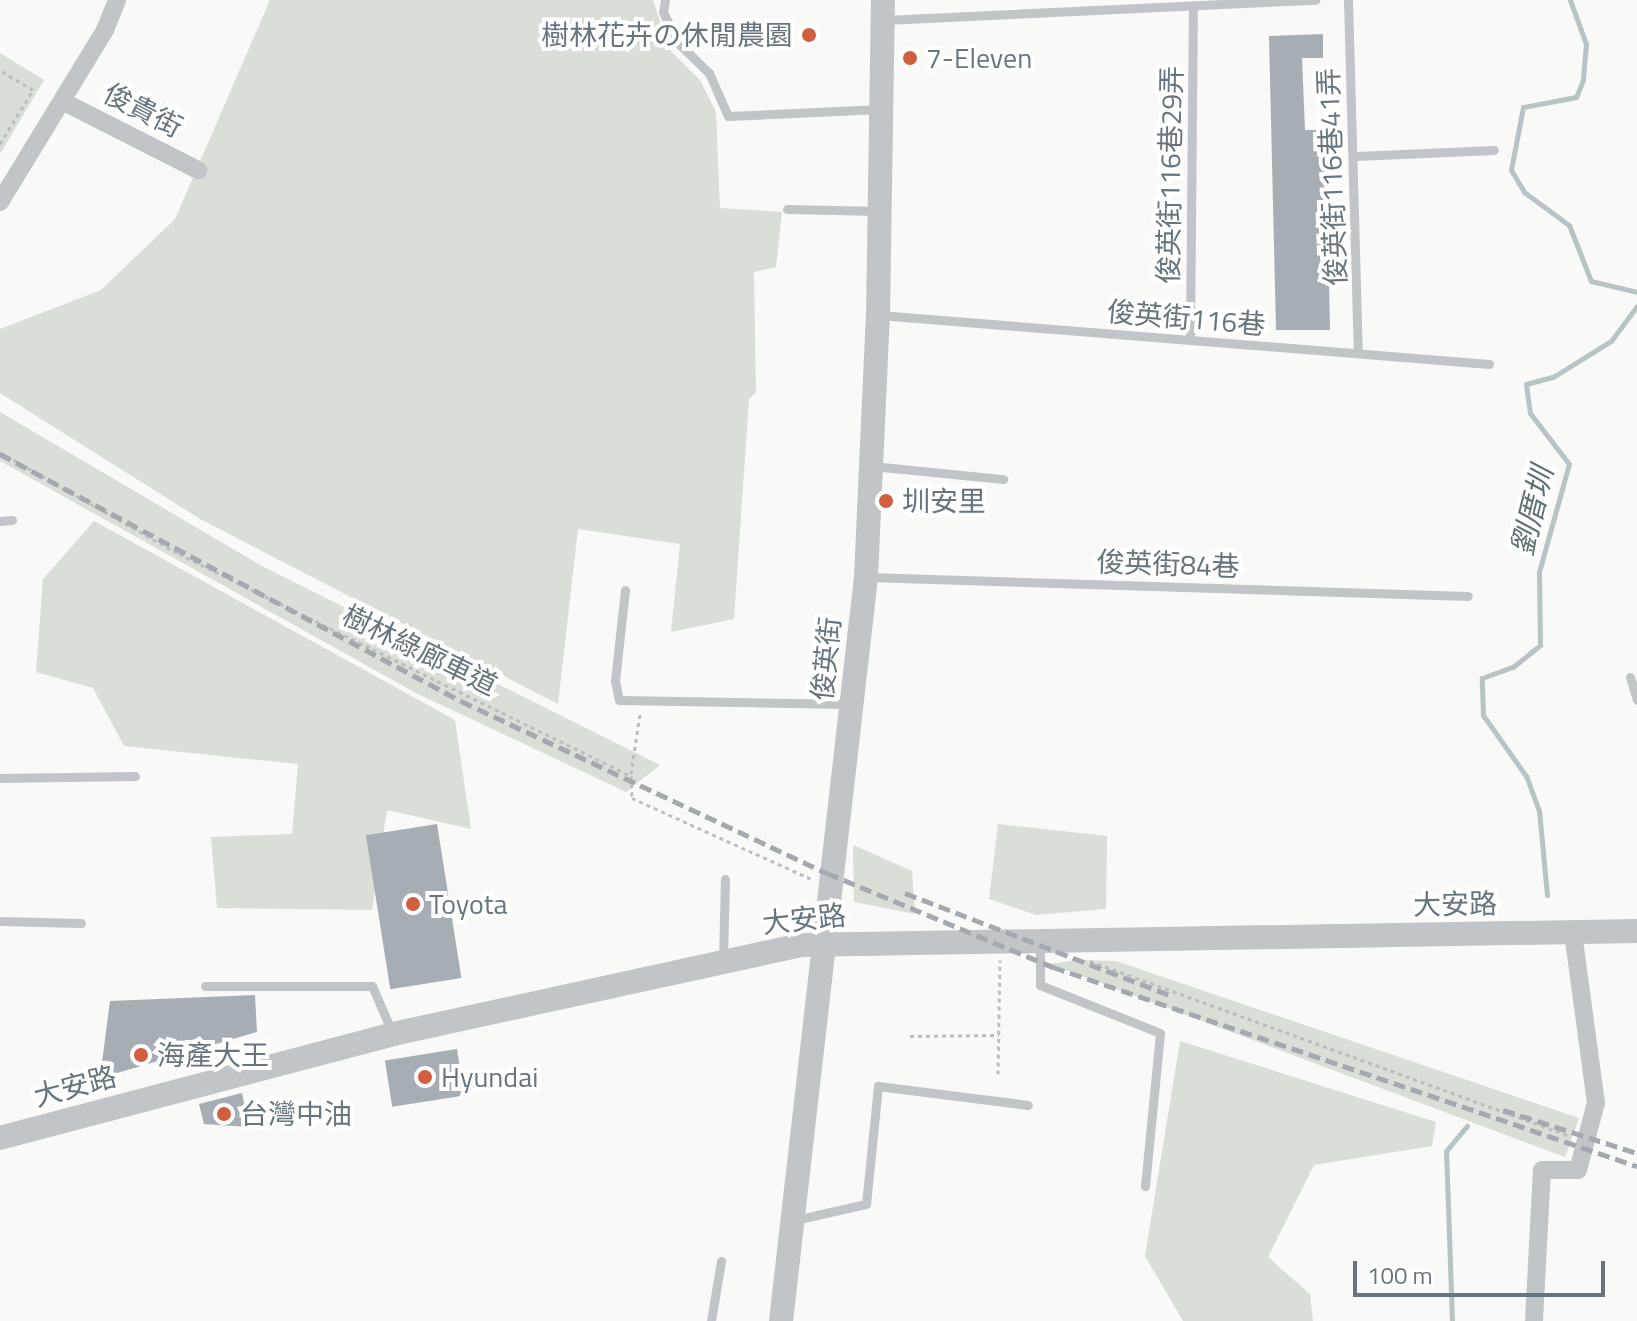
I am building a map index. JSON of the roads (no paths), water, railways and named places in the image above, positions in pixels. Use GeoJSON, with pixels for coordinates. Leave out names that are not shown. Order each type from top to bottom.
{"type":"FeatureCollection","features":[{"type":"Feature","properties":{"kind":"street"},"geometry":{"type":"LineString","coordinates":[[0,202],[62,101],[117,0]]}},
{"type":"Feature","properties":{"kind":"street","name":"俊英街"},"geometry":{"type":"LineString","coordinates":[[781,1321],[795,1220],[866,577],[878,315],[882,10]]}},
{"type":"Feature","properties":{"kind":"street","name":"俊貴街"},"geometry":{"type":"LineString","coordinates":[[62,101],[198,170]]}},
{"type":"Feature","properties":{"kind":"street","name":"大安路"},"geometry":{"type":"LineString","coordinates":[[0,1138],[393,1034],[723,961],[826,944],[1637,931]]}},
{"type":"Feature","properties":{"kind":"street"},"geometry":{"type":"LineString","coordinates":[[1534,1321],[1542,1170],[1578,1170],[1596,1103],[1573,932]]}},
{"type":"Feature","properties":{"kind":"lane"},"geometry":{"type":"LineString","coordinates":[[665,0],[663,12],[678,43],[709,73],[728,116],[881,109]]}},
{"type":"Feature","properties":{"kind":"lane"},"geometry":{"type":"LineString","coordinates":[[882,10],[1193,9],[1316,0]]}},
{"type":"Feature","properties":{"kind":"lane","name":"俊英街116巷41弄"},"geometry":{"type":"LineString","coordinates":[[1348,0],[1356,156],[1358,353]]}},
{"type":"Feature","properties":{"kind":"lane","name":"俊英街116巷29弄"},"geometry":{"type":"LineString","coordinates":[[1190,340],[1193,9]]}},
{"type":"Feature","properties":{"kind":"lane"},"geometry":{"type":"LineString","coordinates":[[1356,156],[1494,150]]}},
{"type":"Feature","properties":{"kind":"lane"},"geometry":{"type":"LineString","coordinates":[[787,209],[880,211]]}},
{"type":"Feature","properties":{"kind":"lane","name":"俊英街116巷"},"geometry":{"type":"LineString","coordinates":[[878,315],[1489,364]]}},
{"type":"Feature","properties":{"kind":"lane"},"geometry":{"type":"LineString","coordinates":[[872,466],[1003,479]]}},
{"type":"Feature","properties":{"kind":"lane"},"geometry":{"type":"LineString","coordinates":[[0,521],[12,520]]}},
{"type":"Feature","properties":{"kind":"lane","name":"俊英街84巷"},"geometry":{"type":"LineString","coordinates":[[866,577],[1468,596]]}},
{"type":"Feature","properties":{"kind":"lane"},"geometry":{"type":"LineString","coordinates":[[625,590],[615,681],[619,700],[641,703],[852,704]]}},
{"type":"Feature","properties":{"kind":"lane"},"geometry":{"type":"LineString","coordinates":[[1630,677],[1637,700]]}},
{"type":"Feature","properties":{"kind":"lane"},"geometry":{"type":"LineString","coordinates":[[0,778],[135,776]]}},
{"type":"Feature","properties":{"kind":"lane"},"geometry":{"type":"LineString","coordinates":[[723,961],[725,879]]}},
{"type":"Feature","properties":{"kind":"lane"},"geometry":{"type":"LineString","coordinates":[[0,921],[81,923]]}},
{"type":"Feature","properties":{"kind":"lane"},"geometry":{"type":"LineString","coordinates":[[1040,939],[1040,985],[1160,1033],[1145,1186]]}},
{"type":"Feature","properties":{"kind":"lane"},"geometry":{"type":"LineString","coordinates":[[205,986],[372,986],[393,1034]]}},
{"type":"Feature","properties":{"kind":"lane"},"geometry":{"type":"LineString","coordinates":[[795,1220],[866,1204],[878,1086],[1028,1105]]}},
{"type":"Feature","properties":{"kind":"lane"},"geometry":{"type":"LineString","coordinates":[[711,1321],[721,1261]]}},
{"type":"Feature","properties":{"kind":"waterway","name":"劉厝圳"},"geometry":{"type":"LineString","coordinates":[[1570,0],[1586,44],[1583,80],[1576,97],[1523,107],[1511,170],[1524,192],[1569,225],[1591,281],[1637,292]]}},
{"type":"Feature","properties":{"kind":"waterway","name":"劉厝圳"},"geometry":{"type":"LineString","coordinates":[[1547,895],[1539,811],[1526,776],[1483,715],[1482,678],[1513,667],[1540,645],[1539,572],[1569,464],[1530,413],[1526,384],[1553,377],[1611,341],[1637,306]]}},
{"type":"Feature","properties":{"kind":"waterway","name":"劉厝圳"},"geometry":{"type":"LineString","coordinates":[[1452,1321],[1446,1151],[1467,1126]]}},
{"type":"Feature","properties":{"kind":"railway"},"geometry":{"type":"LineString","coordinates":[[0,454],[461,701],[827,873],[1053,967],[1637,1166]]}},
{"type":"Feature","properties":{"kind":"railway"},"geometry":{"type":"LineString","coordinates":[[905,893],[1174,997]]}},
{"type":"Feature","properties":{"kind":"railway"},"geometry":{"type":"LineString","coordinates":[[1503,1110],[1637,1153]]}},
{"type":"Feature","properties":{"kind":"place","name":"樹林花卉の休閒農園"},"geometry":{"type":"Point","coordinates":[809,35]}},
{"type":"Feature","properties":{"kind":"place","name":"7-Eleven"},"geometry":{"type":"Point","coordinates":[910,58]}},
{"type":"Feature","properties":{"kind":"place","name":"圳安里"},"geometry":{"type":"Point","coordinates":[886,501]}},
{"type":"Feature","properties":{"kind":"place","name":"Toyota"},"geometry":{"type":"Point","coordinates":[413,904]}},
{"type":"Feature","properties":{"kind":"place","name":"海產大王"},"geometry":{"type":"Point","coordinates":[141,1055]}},
{"type":"Feature","properties":{"kind":"place","name":"Hyundai"},"geometry":{"type":"Point","coordinates":[425,1077]}},
{"type":"Feature","properties":{"kind":"place","name":"台灣中油"},"geometry":{"type":"Point","coordinates":[224,1114]}}]}
